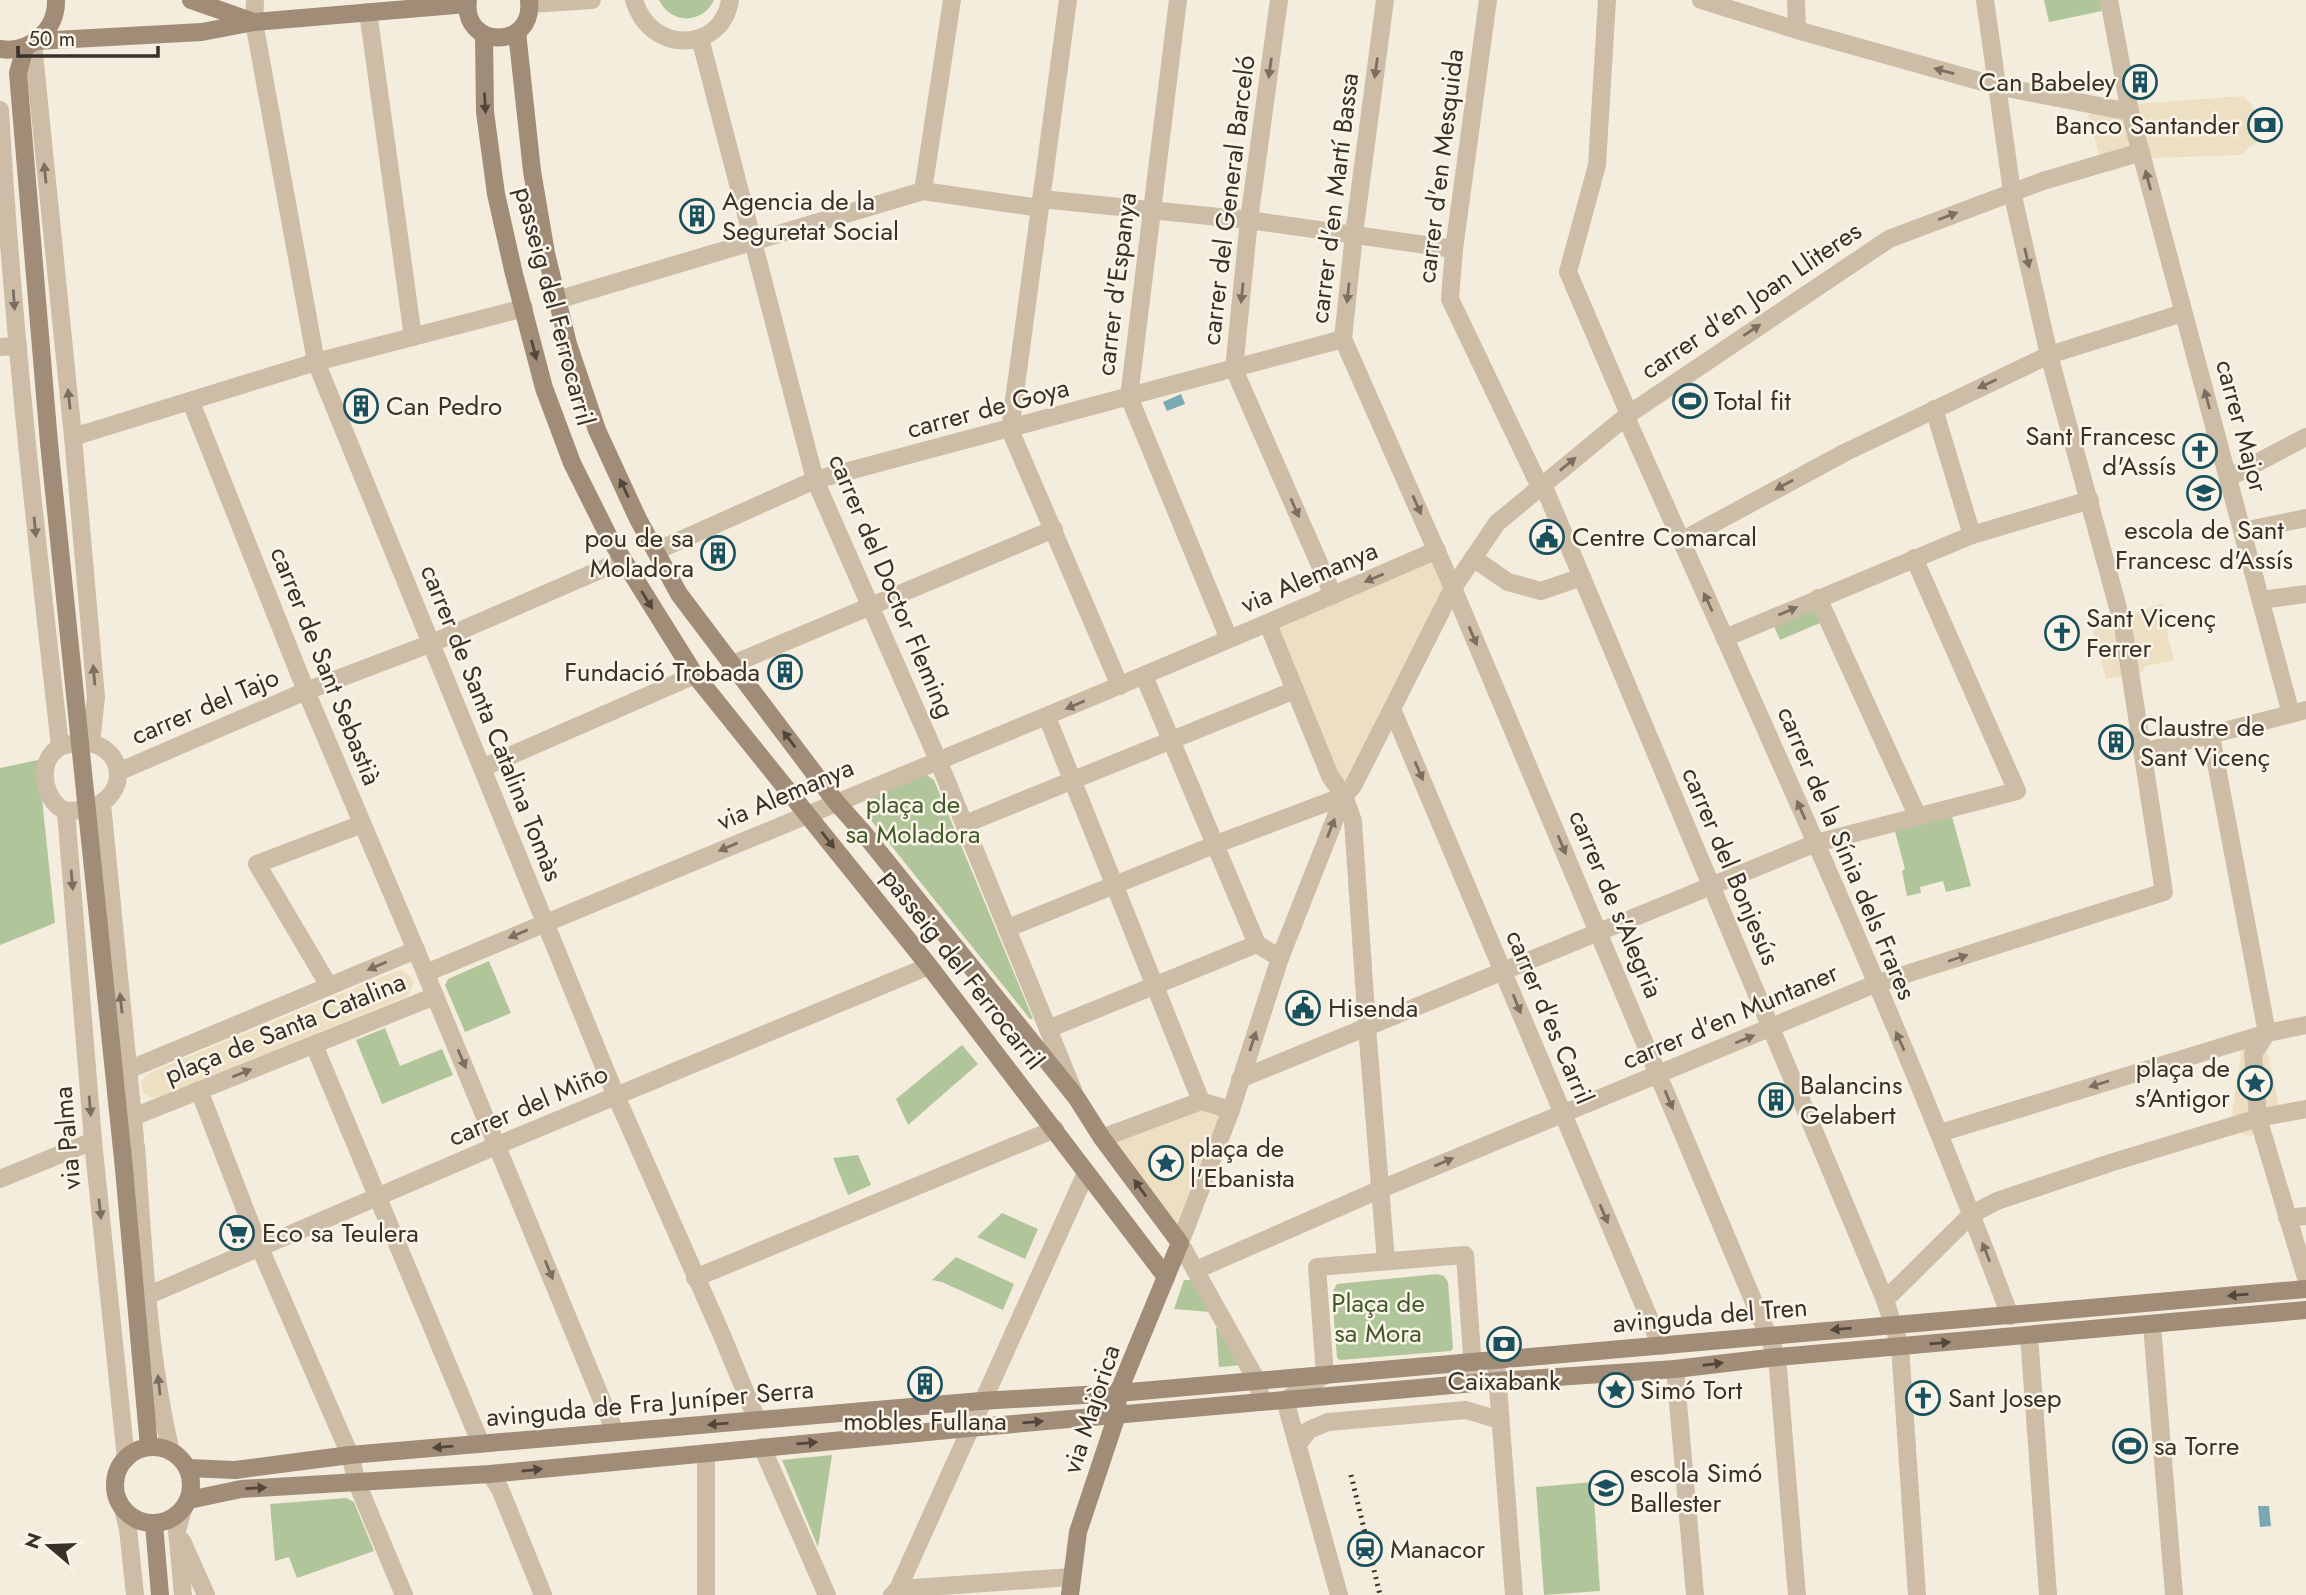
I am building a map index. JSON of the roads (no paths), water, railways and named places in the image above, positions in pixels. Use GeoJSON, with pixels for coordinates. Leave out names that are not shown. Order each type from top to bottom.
{"type":"FeatureCollection","features":[{"type":"Feature","properties":{"kind":"main road"},"geometry":{"type":"LineString","coordinates":[[18,73],[31,44],[50,27],[57,9],[56,0]]}},
{"type":"Feature","properties":{"kind":"main road"},"geometry":{"type":"LineString","coordinates":[[198,2],[210,19],[202,32]]}},
{"type":"Feature","properties":{"kind":"main road"},"geometry":{"type":"LineString","coordinates":[[198,2],[254,22]]}},
{"type":"Feature","properties":{"kind":"main road"},"geometry":{"type":"LineString","coordinates":[[149,1447],[95,807],[49,443],[18,73],[2,49],[31,44],[202,32],[254,22],[467,2],[468,16],[474,27],[484,35],[495,38],[517,33],[525,25],[530,2]]}},
{"type":"Feature","properties":{"kind":"main road","name":"passeig del Ferrocarril"},"geometry":{"type":"LineString","coordinates":[[517,33],[532,171],[546,253],[568,344],[597,430],[638,519],[679,594],[835,802],[862,831],[1076,1097],[1102,1138],[1180,1243]]}},
{"type":"Feature","properties":{"kind":"main road","name":"passeig del Ferrocarril"},"geometry":{"type":"LineString","coordinates":[[484,35],[485,112],[496,194],[544,388],[572,463],[623,560],[695,676],[929,966],[1166,1277]]}},
{"type":"Feature","properties":{"kind":"main road","name":"via Majòrica"},"geometry":{"type":"LineString","coordinates":[[1071,1586],[1078,1532],[1117,1415],[1118,1393],[1180,1243]]}},
{"type":"Feature","properties":{"kind":"main road","name":"avinguda del Tren"},"geometry":{"type":"LineString","coordinates":[[1118,1393],[2306,1289]]}},
{"type":"Feature","properties":{"kind":"main road","name":"avinguda del Tren"},"geometry":{"type":"LineString","coordinates":[[1285,1400],[1497,1381],[1675,1369],[1777,1357],[2306,1310]]}},
{"type":"Feature","properties":{"kind":"main road","name":"avinguda de Fra Juníper Serra"},"geometry":{"type":"LineString","coordinates":[[188,1468],[235,1470],[350,1455],[981,1401],[1118,1393]]}},
{"type":"Feature","properties":{"kind":"main road","name":"avinguda de Fra Juníper Serra"},"geometry":{"type":"LineString","coordinates":[[186,1505],[242,1489],[490,1474],[1285,1400]]}},
{"type":"Feature","properties":{"kind":"main road"},"geometry":{"type":"LineString","coordinates":[[149,1447],[171,1452],[179,1457],[188,1468],[191,1479],[186,1505],[175,1517],[154,1524],[131,1517],[123,1509],[116,1493],[118,1470],[135,1452],[149,1447]]}},
{"type":"Feature","properties":{"kind":"main road"},"geometry":{"type":"LineString","coordinates":[[154,1524],[160,1595]]}},
{"type":"Feature","properties":{"kind":"street","name":"carrer de Santa Catalina Tomàs"},"geometry":{"type":"LineString","coordinates":[[255,0],[254,22],[316,362],[616,1096],[757,1420]]}},
{"type":"Feature","properties":{"kind":"street"},"geometry":{"type":"LineString","coordinates":[[530,2],[592,0]]}},
{"type":"Feature","properties":{"kind":"street"},"geometry":{"type":"LineString","coordinates":[[634,0],[637,12],[657,34],[685,41],[713,30],[723,19],[730,0]]}},
{"type":"Feature","properties":{"kind":"street"},"geometry":{"type":"LineString","coordinates":[[923,191],[952,0]]}},
{"type":"Feature","properties":{"kind":"street"},"geometry":{"type":"LineString","coordinates":[[1068,0],[1010,430],[1121,686]]}},
{"type":"Feature","properties":{"kind":"street","name":"carrer d'Espanya"},"geometry":{"type":"LineString","coordinates":[[1178,0],[1129,397],[1229,639]]}},
{"type":"Feature","properties":{"kind":"street","name":"carrer del General Barceló"},"geometry":{"type":"LineString","coordinates":[[1279,0],[1250,220],[1234,369],[1333,595]]}},
{"type":"Feature","properties":{"kind":"street","name":"carrer d'en Martí Bassa"},"geometry":{"type":"LineString","coordinates":[[1385,0],[1343,339],[1437,550]]}},
{"type":"Feature","properties":{"kind":"street","name":"carrer d'en Mesquida"},"geometry":{"type":"LineString","coordinates":[[1488,0],[1454,249],[1450,299],[1540,487]]}},
{"type":"Feature","properties":{"kind":"street","name":"carrer de la Sínia dels Frares"},"geometry":{"type":"LineString","coordinates":[[1607,0],[1597,165],[1568,272],[1681,541],[1816,843],[1940,1133],[2010,1315]]}},
{"type":"Feature","properties":{"kind":"street"},"geometry":{"type":"LineString","coordinates":[[1701,0],[1997,86],[2130,112]]}},
{"type":"Feature","properties":{"kind":"street"},"geometry":{"type":"LineString","coordinates":[[1796,0],[1797,30]]}},
{"type":"Feature","properties":{"kind":"street"},"geometry":{"type":"LineString","coordinates":[[1985,0],[2012,192],[2049,355],[2123,626],[2143,751],[2299,712]]}},
{"type":"Feature","properties":{"kind":"street","name":"carrer Major"},"geometry":{"type":"LineString","coordinates":[[2109,0],[2130,112],[2183,313],[2261,600],[2299,712]]}},
{"type":"Feature","properties":{"kind":"street"},"geometry":{"type":"LineString","coordinates":[[368,12],[413,337]]}},
{"type":"Feature","properties":{"kind":"street","name":"carrer del Doctor Fleming"},"geometry":{"type":"LineString","coordinates":[[700,37],[815,480],[938,760],[1076,1097]]}},
{"type":"Feature","properties":{"kind":"street"},"geometry":{"type":"LineString","coordinates":[[31,44],[73,437],[96,697],[86,743]]}},
{"type":"Feature","properties":{"kind":"street"},"geometry":{"type":"LineString","coordinates":[[0,110],[9,346],[36,539],[60,747]]}},
{"type":"Feature","properties":{"kind":"street","name":"carrer d'en Joan Lliteres"},"geometry":{"type":"LineString","coordinates":[[1180,1243],[1231,1110],[1280,958],[1344,796],[1353,786],[1453,589],[1497,523],[1627,415],[1889,239],[2012,192],[2141,152]]}},
{"type":"Feature","properties":{"kind":"street"},"geometry":{"type":"LineString","coordinates":[[557,300],[923,191],[1041,203],[1152,209],[1454,249]]}},
{"type":"Feature","properties":{"kind":"street"},"geometry":{"type":"LineString","coordinates":[[73,437],[316,362],[524,308]]}},
{"type":"Feature","properties":{"kind":"street"},"geometry":{"type":"LineString","coordinates":[[1681,541],[1846,452],[2049,355],[2183,313]]}},
{"type":"Feature","properties":{"kind":"street","name":"carrer de Goya"},"geometry":{"type":"LineString","coordinates":[[656,551],[815,480],[1343,339]]}},
{"type":"Feature","properties":{"kind":"street","name":"carrer de Sant Sebastià"},"geometry":{"type":"LineString","coordinates":[[191,402],[306,691],[416,950]]}},
{"type":"Feature","properties":{"kind":"street"},"geometry":{"type":"LineString","coordinates":[[1934,409],[1972,535]]}},
{"type":"Feature","properties":{"kind":"street"},"geometry":{"type":"LineString","coordinates":[[2228,478],[2306,437]]}},
{"type":"Feature","properties":{"kind":"street","name":"carrer del Bonjesús"},"geometry":{"type":"LineString","coordinates":[[1540,487],[1547,494],[1885,1300],[1900,1346],[1917,1595]]}},
{"type":"Feature","properties":{"kind":"street"},"geometry":{"type":"LineString","coordinates":[[1725,638],[1972,535],[2090,500]]}},
{"type":"Feature","properties":{"kind":"street"},"geometry":{"type":"LineString","coordinates":[[2243,531],[2306,517]]}},
{"type":"Feature","properties":{"kind":"street"},"geometry":{"type":"LineString","coordinates":[[733,664],[1054,529]]}},
{"type":"Feature","properties":{"kind":"street","name":"carrer de s'Alegria"},"geometry":{"type":"LineString","coordinates":[[1437,550],[1777,1357],[1797,1595]]}},
{"type":"Feature","properties":{"kind":"street","name":"via Alemanya"},"geometry":{"type":"LineString","coordinates":[[426,973],[807,813],[1047,717],[1437,550]]}},
{"type":"Feature","properties":{"kind":"street"},"geometry":{"type":"LineString","coordinates":[[1473,558],[1508,582],[1541,590],[1582,577]]}},
{"type":"Feature","properties":{"kind":"street"},"geometry":{"type":"LineString","coordinates":[[1240,1079],[1816,843],[2017,792],[1914,558]]}},
{"type":"Feature","properties":{"kind":"street","name":"carrer del Tajo"},"geometry":{"type":"LineString","coordinates":[[118,772],[306,691],[432,643],[623,560]]}},
{"type":"Feature","properties":{"kind":"street"},"geometry":{"type":"LineString","coordinates":[[2261,600],[2306,594]]}},
{"type":"Feature","properties":{"kind":"street"},"geometry":{"type":"LineString","coordinates":[[1818,598],[1918,817]]}},
{"type":"Feature","properties":{"kind":"street"},"geometry":{"type":"LineString","coordinates":[[1268,624],[1330,776],[1344,796],[1353,821],[1386,1261]]}},
{"type":"Feature","properties":{"kind":"street"},"geometry":{"type":"LineString","coordinates":[[482,768],[695,676]]}},
{"type":"Feature","properties":{"kind":"street"},"geometry":{"type":"LineString","coordinates":[[1144,676],[1257,944],[1280,958]]}},
{"type":"Feature","properties":{"kind":"street"},"geometry":{"type":"LineString","coordinates":[[965,824],[1295,690]]}},
{"type":"Feature","properties":{"kind":"street","name":"carrer d'es Carril"},"geometry":{"type":"LineString","coordinates":[[1392,709],[1661,1346]]}},
{"type":"Feature","properties":{"kind":"street"},"geometry":{"type":"LineString","coordinates":[[1047,717],[1201,1101]]}},
{"type":"Feature","properties":{"kind":"street"},"geometry":{"type":"LineString","coordinates":[[2211,736],[2267,1033],[2253,1054],[2258,1118],[2306,1278]]}},
{"type":"Feature","properties":{"kind":"street"},"geometry":{"type":"LineString","coordinates":[[86,743],[110,754],[118,772],[114,791],[95,807],[66,812],[52,800],[44,779],[50,757],[60,747],[86,743]]}},
{"type":"Feature","properties":{"kind":"street","name":"carrer d'en Muntaner"},"geometry":{"type":"LineString","coordinates":[[1196,1270],[1381,1189],[1875,984],[2164,892],[2143,751]]}},
{"type":"Feature","properties":{"kind":"street"},"geometry":{"type":"LineString","coordinates":[[1008,928],[1344,796]]}},
{"type":"Feature","properties":{"kind":"street"},"geometry":{"type":"LineString","coordinates":[[95,807],[128,1070]]}},
{"type":"Feature","properties":{"kind":"street","name":"via Palma"},"geometry":{"type":"LineString","coordinates":[[66,812],[93,1141],[126,1459]]}},
{"type":"Feature","properties":{"kind":"street"},"geometry":{"type":"LineString","coordinates":[[329,986],[257,864],[362,824]]}},
{"type":"Feature","properties":{"kind":"street"},"geometry":{"type":"LineString","coordinates":[[1048,1029],[1257,944]]}},
{"type":"Feature","properties":{"kind":"street","name":"plaça de Santa Catalina"},"geometry":{"type":"LineString","coordinates":[[416,950],[435,996],[133,1116],[128,1070],[329,986],[416,950]]}},
{"type":"Feature","properties":{"kind":"street","name":"carrer del Miño"},"geometry":{"type":"LineString","coordinates":[[149,1295],[498,1145],[929,966]]}},
{"type":"Feature","properties":{"kind":"street"},"geometry":{"type":"LineString","coordinates":[[435,996],[615,1432]]}},
{"type":"Feature","properties":{"kind":"street"},"geometry":{"type":"LineString","coordinates":[[1940,1133],[2267,1033],[2306,1026]]}},
{"type":"Feature","properties":{"kind":"street"},"geometry":{"type":"LineString","coordinates":[[314,1045],[481,1444]]}},
{"type":"Feature","properties":{"kind":"street"},"geometry":{"type":"LineString","coordinates":[[199,1090],[260,1248],[350,1455],[357,1483],[404,1595]]}},
{"type":"Feature","properties":{"kind":"street"},"geometry":{"type":"LineString","coordinates":[[1102,1138],[1201,1101],[1231,1110]]}},
{"type":"Feature","properties":{"kind":"street"},"geometry":{"type":"LineString","coordinates":[[1885,1300],[1972,1214],[1997,1201],[2258,1118],[2306,1110]]}},
{"type":"Feature","properties":{"kind":"street","name":"via Palma"},"geometry":{"type":"LineString","coordinates":[[133,1116],[162,1412],[171,1452]]}},
{"type":"Feature","properties":{"kind":"street"},"geometry":{"type":"LineString","coordinates":[[695,1278],[1055,1129]]}},
{"type":"Feature","properties":{"kind":"street","name":"via Palma"},"geometry":{"type":"LineString","coordinates":[[124,1169],[135,1138]]}},
{"type":"Feature","properties":{"kind":"street"},"geometry":{"type":"LineString","coordinates":[[0,1179],[93,1141]]}},
{"type":"Feature","properties":{"kind":"street"},"geometry":{"type":"LineString","coordinates":[[1071,1586],[895,1592],[1086,1173]]}},
{"type":"Feature","properties":{"kind":"street"},"geometry":{"type":"LineString","coordinates":[[2287,1218],[2306,1216]]}},
{"type":"Feature","properties":{"kind":"street"},"geometry":{"type":"LineString","coordinates":[[1180,1243],[1257,1381],[1262,1402]]}},
{"type":"Feature","properties":{"kind":"street"},"geometry":{"type":"LineString","coordinates":[[1339,1595],[1285,1400],[1325,1375],[1317,1267],[1465,1255],[1474,1383]]}},
{"type":"Feature","properties":{"kind":"street"},"geometry":{"type":"LineString","coordinates":[[2152,1325],[2174,1595]]}},
{"type":"Feature","properties":{"kind":"street"},"geometry":{"type":"LineString","coordinates":[[2029,1335],[2048,1595]]}},
{"type":"Feature","properties":{"kind":"street"},"geometry":{"type":"LineString","coordinates":[[1496,1361],[1514,1595]]}},
{"type":"Feature","properties":{"kind":"street"},"geometry":{"type":"LineString","coordinates":[[1675,1369],[1695,1595]]}},
{"type":"Feature","properties":{"kind":"street"},"geometry":{"type":"LineString","coordinates":[[1298,1444],[1309,1430],[1328,1422],[1466,1410],[1499,1420]]}},
{"type":"Feature","properties":{"kind":"street"},"geometry":{"type":"LineString","coordinates":[[762,1447],[827,1595]]}},
{"type":"Feature","properties":{"kind":"street"},"geometry":{"type":"LineString","coordinates":[[706,1453],[706,1595]]}},
{"type":"Feature","properties":{"kind":"street"},"geometry":{"type":"LineString","coordinates":[[490,1474],[500,1489],[543,1595]]}},
{"type":"Feature","properties":{"kind":"street"},"geometry":{"type":"LineString","coordinates":[[183,1595],[177,1530],[186,1505]]}},
{"type":"Feature","properties":{"kind":"street"},"geometry":{"type":"LineString","coordinates":[[123,1509],[128,1529],[135,1595]]}},
{"type":"Feature","properties":{"kind":"street"},"geometry":{"type":"LineString","coordinates":[[177,1530],[206,1595]]}},
{"type":"Feature","properties":{"kind":"water"},"geometry":{"type":"Polygon","coordinates":[[[1181,394],[1185,404],[1167,411],[1163,402],[1181,394]]]}},
{"type":"Feature","properties":{"kind":"water"},"geometry":{"type":"Polygon","coordinates":[[[2258,1506],[2269,1506],[2271,1526],[2260,1527],[2258,1506]]]}},
{"type":"Feature","properties":{"kind":"railway"},"geometry":{"type":"LineString","coordinates":[[1351,1475],[1380,1595]]}},
{"type":"Feature","properties":{"kind":"place","name":"Can Babeley"},"geometry":{"type":"Point","coordinates":[2140,82]}},
{"type":"Feature","properties":{"kind":"place","name":"Banco Santander"},"geometry":{"type":"Point","coordinates":[2265,125]}},
{"type":"Feature","properties":{"kind":"place","name":"Agencia de la Seguretat Social"},"geometry":{"type":"Point","coordinates":[697,216]}},
{"type":"Feature","properties":{"kind":"place","name":"Total fit"},"geometry":{"type":"Point","coordinates":[1690,401]}},
{"type":"Feature","properties":{"kind":"place","name":"Can Pedro"},"geometry":{"type":"Point","coordinates":[361,406]}},
{"type":"Feature","properties":{"kind":"place","name":"Sant Francesc d'Assís"},"geometry":{"type":"Point","coordinates":[2200,451]}},
{"type":"Feature","properties":{"kind":"place","name":"escola de Sant Francesc d'Assís"},"geometry":{"type":"Point","coordinates":[2204,493]}},
{"type":"Feature","properties":{"kind":"place","name":"Centre Comarcal"},"geometry":{"type":"Point","coordinates":[1547,537]}},
{"type":"Feature","properties":{"kind":"place","name":"pou de sa Moladora"},"geometry":{"type":"Point","coordinates":[718,553]}},
{"type":"Feature","properties":{"kind":"place","name":"Sant Vicenç Ferrer"},"geometry":{"type":"Point","coordinates":[2062,633]}},
{"type":"Feature","properties":{"kind":"place","name":"Fundació Trobada"},"geometry":{"type":"Point","coordinates":[785,672]}},
{"type":"Feature","properties":{"kind":"place","name":"Claustre de Sant Vicenç"},"geometry":{"type":"Point","coordinates":[2116,742]}},
{"type":"Feature","properties":{"kind":"place","name":"Hisenda"},"geometry":{"type":"Point","coordinates":[1303,1008]}},
{"type":"Feature","properties":{"kind":"place","name":"plaça de s'Antigor"},"geometry":{"type":"Point","coordinates":[2255,1083]}},
{"type":"Feature","properties":{"kind":"place","name":"Balancins Gelabert"},"geometry":{"type":"Point","coordinates":[1776,1100]}},
{"type":"Feature","properties":{"kind":"place","name":"plaça de l'Ebanista"},"geometry":{"type":"Point","coordinates":[1166,1163]}},
{"type":"Feature","properties":{"kind":"place","name":"Eco sa Teulera"},"geometry":{"type":"Point","coordinates":[237,1233]}},
{"type":"Feature","properties":{"kind":"place","name":"Caixabank"},"geometry":{"type":"Point","coordinates":[1504,1344]}},
{"type":"Feature","properties":{"kind":"place","name":"mobles Fullana"},"geometry":{"type":"Point","coordinates":[925,1384]}},
{"type":"Feature","properties":{"kind":"place","name":"Simó Tort"},"geometry":{"type":"Point","coordinates":[1616,1390]}},
{"type":"Feature","properties":{"kind":"place","name":"Sant Josep"},"geometry":{"type":"Point","coordinates":[1923,1398]}},
{"type":"Feature","properties":{"kind":"place","name":"sa Torre"},"geometry":{"type":"Point","coordinates":[2130,1446]}},
{"type":"Feature","properties":{"kind":"place","name":"escola Simó Ballester"},"geometry":{"type":"Point","coordinates":[1606,1488]}},
{"type":"Feature","properties":{"kind":"place","name":"Manacor"},"geometry":{"type":"Point","coordinates":[1365,1549]}},
{"type":"Feature","properties":{"kind":"park label","name":"plaça de sa Moladora"},"geometry":{"type":"Point","coordinates":[913,819]}},
{"type":"Feature","properties":{"kind":"park label","name":"Plaça de sa Mora"},"geometry":{"type":"Point","coordinates":[1378,1318]}}]}
